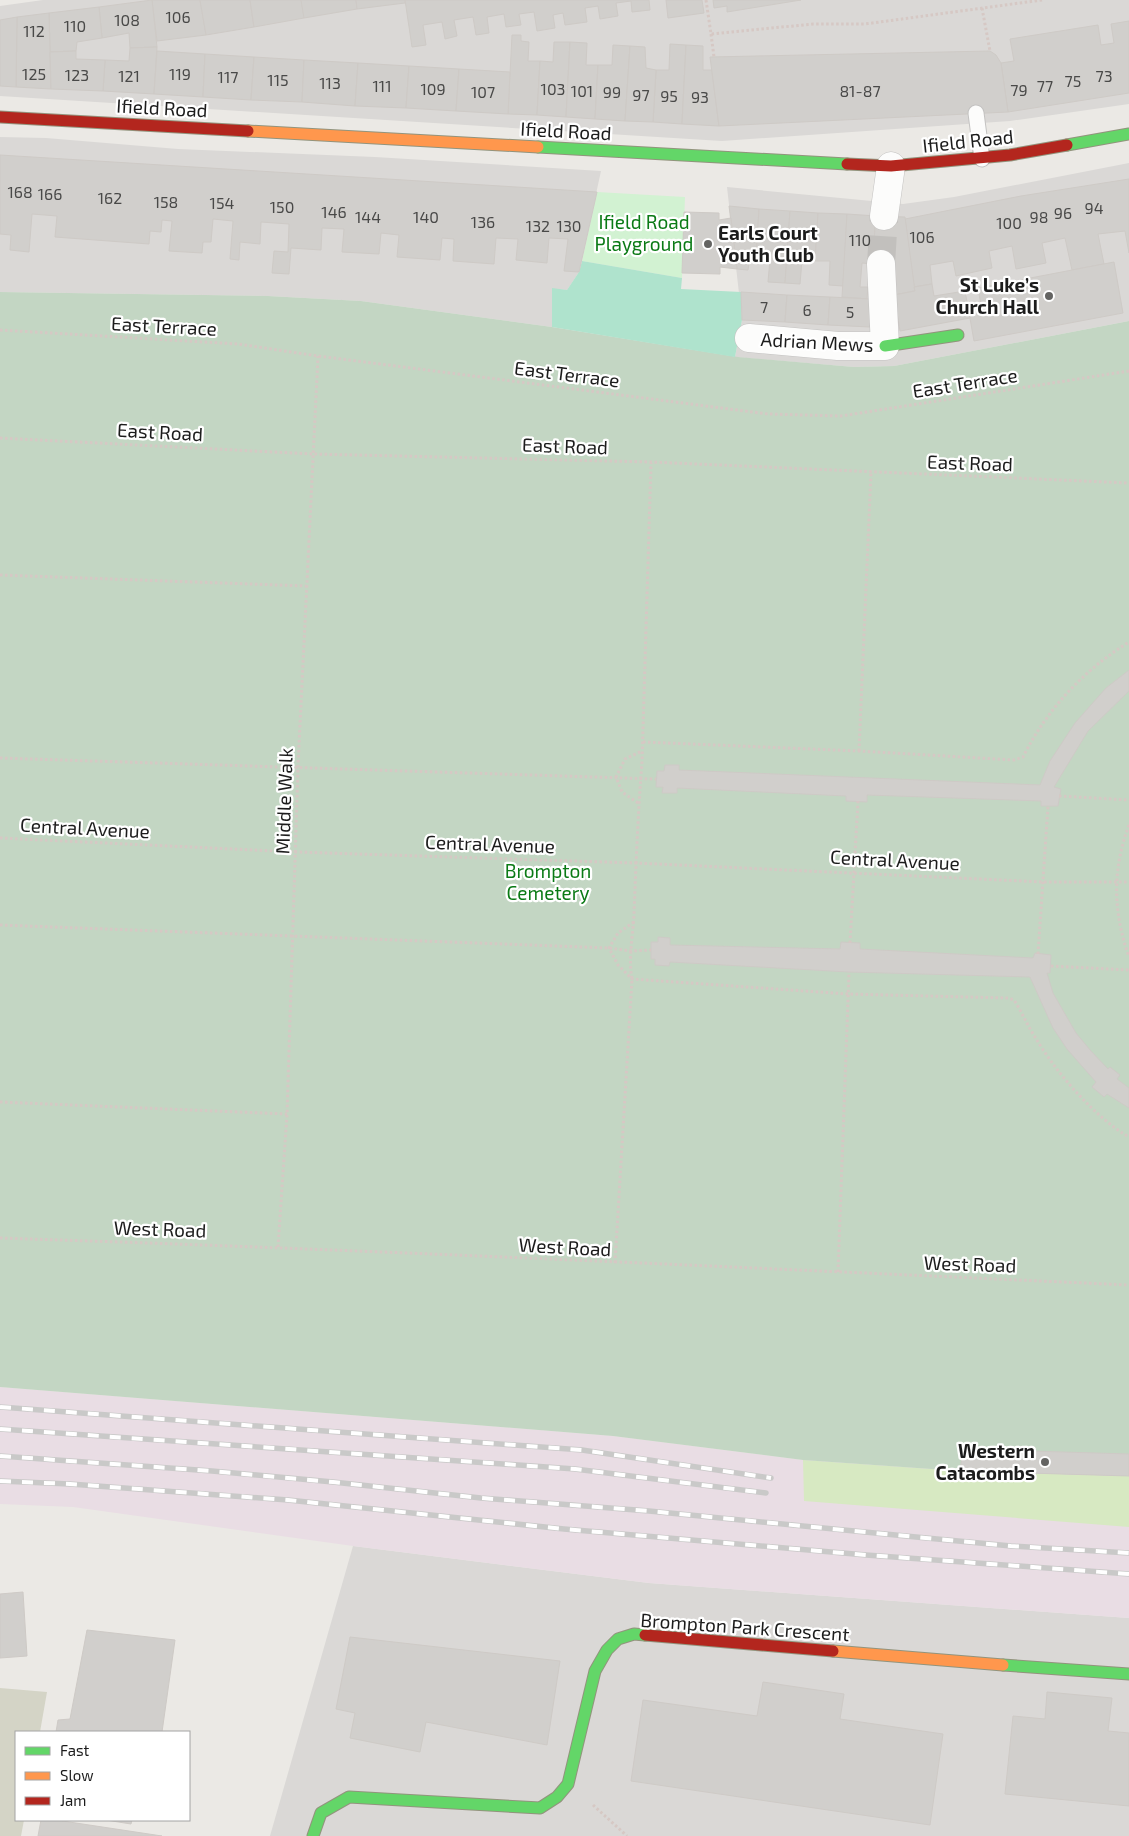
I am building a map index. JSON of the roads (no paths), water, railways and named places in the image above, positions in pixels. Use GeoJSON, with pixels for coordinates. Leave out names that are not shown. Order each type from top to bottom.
{"type":"FeatureCollection","features":[{"type":"Feature","properties":{"kind":"street","name":"Ifield Road"},"geometry":{"type":"LineString","coordinates":[[0,117],[891,166],[982,159],[1129,134]]}},
{"type":"Feature","properties":{"kind":"street"},"geometry":{"type":"LineString","coordinates":[[884,216],[891,166]]}},
{"type":"Feature","properties":{"kind":"street","name":"Adrian Mews"},"geometry":{"type":"LineString","coordinates":[[881,264],[885,346]]}},
{"type":"Feature","properties":{"kind":"street","name":"Adrian Mews"},"geometry":{"type":"LineString","coordinates":[[750,338],[838,346],[885,346],[958,335]]}},
{"type":"Feature","properties":{"kind":"street","name":"Brompton Park Crescent"},"geometry":{"type":"LineString","coordinates":[[313,1836],[321,1813],[349,1797],[540,1808],[557,1797],[568,1784],[595,1671],[607,1650],[618,1639],[634,1634],[1069,1671],[1129,1674]]}},
{"type":"Feature","properties":{"kind":"lane"},"geometry":{"type":"LineString","coordinates":[[976,113],[982,159]]}},
{"type":"Feature","properties":{"kind":"tunnel"},"geometry":{"type":"LineString","coordinates":[[881,264],[884,216]]}},
{"type":"Feature","properties":{"kind":"railway"},"geometry":{"type":"LineString","coordinates":[[0,1407],[582,1450],[771,1478]]}},
{"type":"Feature","properties":{"kind":"railway"},"geometry":{"type":"LineString","coordinates":[[0,1429],[575,1469],[766,1493]]}},
{"type":"Feature","properties":{"kind":"railway"},"geometry":{"type":"LineString","coordinates":[[0,1456],[212,1471],[481,1498],[649,1511],[1011,1546],[1129,1553]]}},
{"type":"Feature","properties":{"kind":"railway"},"geometry":{"type":"LineString","coordinates":[[0,1481],[70,1484],[288,1500],[564,1529],[866,1555],[1129,1574]]}},
{"type":"Feature","properties":{"kind":"place","name":"Earls Court Youth Club"},"geometry":{"type":"Point","coordinates":[708,244]}},
{"type":"Feature","properties":{"kind":"place","name":"St Luke’s Church Hall"},"geometry":{"type":"Point","coordinates":[1049,296]}},
{"type":"Feature","properties":{"kind":"place","name":"Western Catacombs"},"geometry":{"type":"Point","coordinates":[1045,1462]}},
{"type":"Feature","properties":{"kind":"park label","name":"Ifield Road Playground"},"geometry":{"type":"Point","coordinates":[644,233]}},
{"type":"Feature","properties":{"kind":"park label","name":"Brompton Cemetery"},"geometry":{"type":"Point","coordinates":[548,882]}}]}
